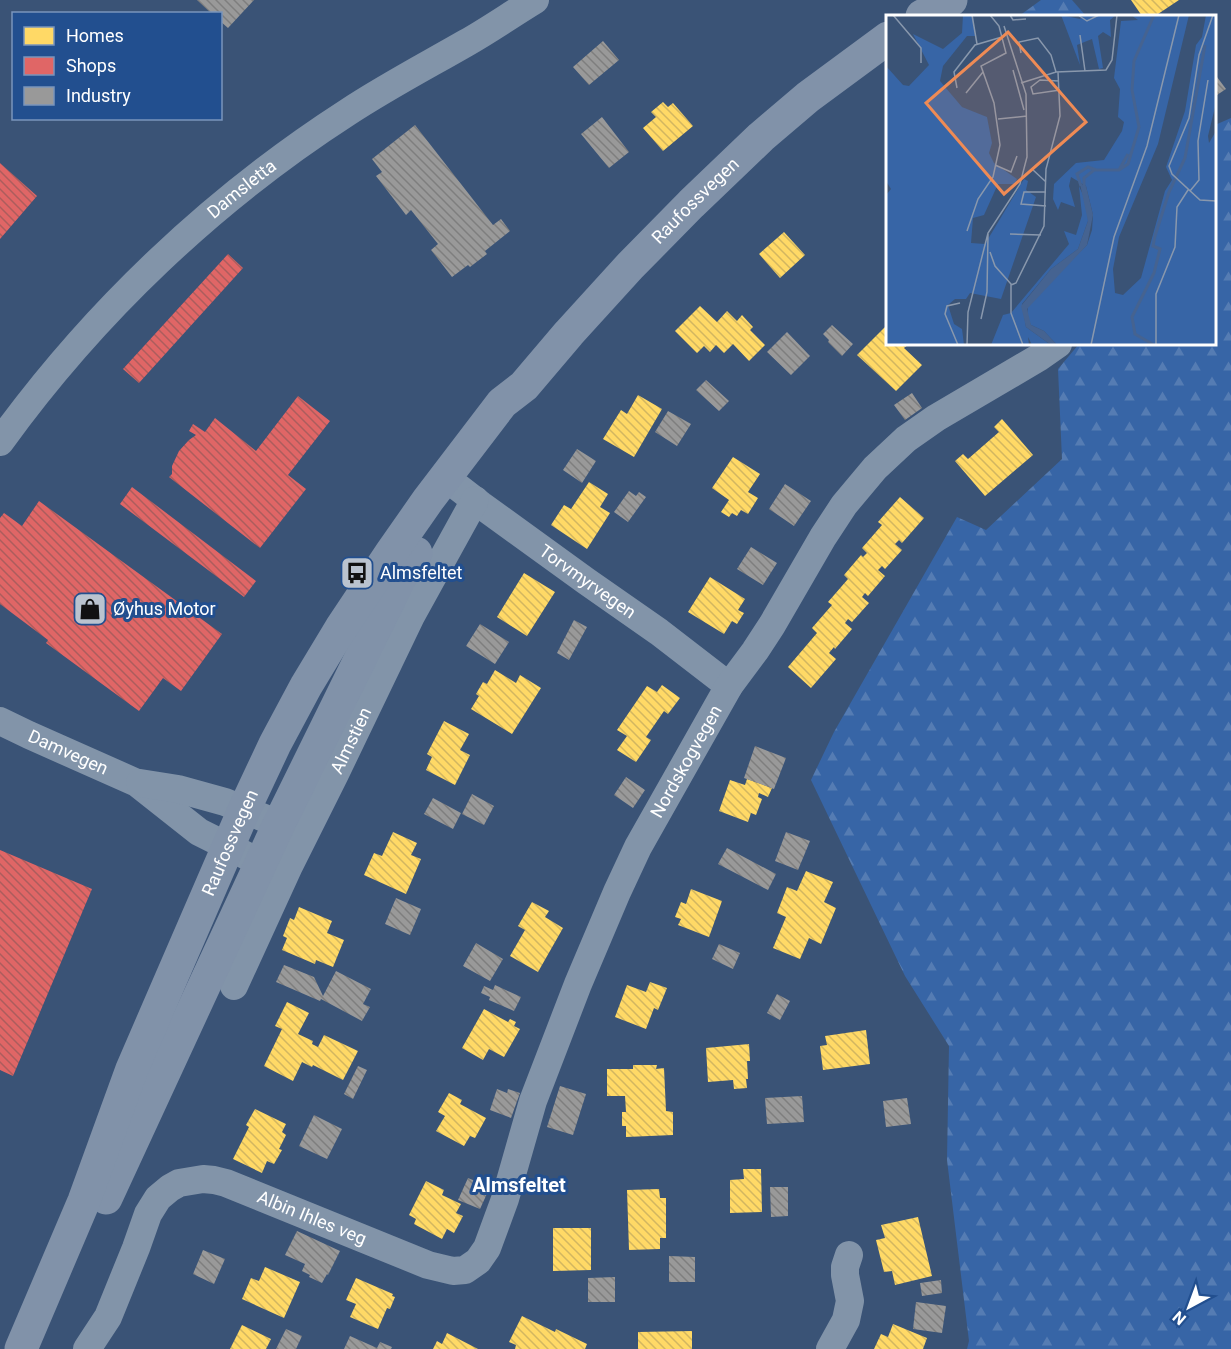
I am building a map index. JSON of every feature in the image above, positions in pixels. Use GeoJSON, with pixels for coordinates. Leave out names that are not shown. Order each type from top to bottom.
{"type":"FeatureCollection","features":[{"type":"Feature","properties":{"kind":"main road"},"geometry":{"type":"LineString","coordinates":[[924,15],[951,0]]}},
{"type":"Feature","properties":{"kind":"main road","name":"Raufossvegen"},"geometry":{"type":"LineString","coordinates":[[35,1349],[279,824],[400,578],[460,488],[502,403],[524,386],[622,274],[761,137],[808,97],[886,39]]}},
{"type":"Feature","properties":{"kind":"main road","name":"Raufossvegen"},"geometry":{"type":"LineString","coordinates":[[21,1349],[84,1201],[132,1069],[275,744],[341,628],[428,500],[460,488]]}},
{"type":"Feature","properties":{"kind":"street","name":"Damsletta"},"geometry":{"type":"LineString","coordinates":[[0,442],[30,401],[90,331],[172,247],[249,182],[346,113],[467,43],[535,0]]}},
{"type":"Feature","properties":{"kind":"street","name":"Nordskogvegen"},"geometry":{"type":"LineString","coordinates":[[453,1271],[465,1270],[478,1261],[487,1248],[533,1101],[616,892],[638,847],[729,686],[772,625],[823,537],[844,505],[875,468],[906,439],[936,418],[1057,345]]}},
{"type":"Feature","properties":{"kind":"street","name":"Torvmyrvegen"},"geometry":{"type":"LineString","coordinates":[[460,488],[659,632],[729,686]]}},
{"type":"Feature","properties":{"kind":"street","name":"Almstien"},"geometry":{"type":"LineString","coordinates":[[234,986],[289,866],[411,616],[460,488]]}},
{"type":"Feature","properties":{"kind":"street","name":"Damvegen"},"geometry":{"type":"LineString","coordinates":[[0,721],[137,783],[199,832],[261,863]]}},
{"type":"Feature","properties":{"kind":"street","name":"Damvegen"},"geometry":{"type":"LineString","coordinates":[[137,783],[178,789],[225,802],[279,824]]}},
{"type":"Feature","properties":{"kind":"street","name":"Albin Ihles veg"},"geometry":{"type":"LineString","coordinates":[[90,1348],[108,1317],[148,1214],[158,1198],[178,1183],[203,1179],[220,1181],[428,1265],[453,1271]]}},
{"type":"Feature","properties":{"kind":"street"},"geometry":{"type":"LineString","coordinates":[[830,1349],[846,1320],[850,1301],[845,1275],[849,1255]]}},
{"type":"Feature","properties":{"kind":"green space"},"geometry":{"type":"Polygon","coordinates":[[[1041,0],[1072,0],[1085,15],[1020,15],[1041,0]]]}},
{"type":"Feature","properties":{"kind":"green space"},"geometry":{"type":"Polygon","coordinates":[[[1231,118],[1231,1349],[967,1349],[969,1341],[947,1160],[949,1046],[905,976],[811,780],[834,732],[957,517],[986,530],[1062,459],[1058,369],[1078,345],[1216,345],[1216,125],[1231,118]]]}},
{"type":"Feature","properties":{"kind":"building: Homes"},"geometry":{"type":"Polygon","coordinates":[[[1131,0],[1179,0],[1156,15],[1141,15],[1131,0]]]}},
{"type":"Feature","properties":{"kind":"building: Homes"},"geometry":{"type":"Polygon","coordinates":[[[663,102],[668,107],[673,103],[693,126],[663,151],[643,128],[656,117],[651,112],[663,102]]]}},
{"type":"Feature","properties":{"kind":"building: Homes"},"geometry":{"type":"Polygon","coordinates":[[[784,232],[805,255],[780,278],[759,254],[784,232]]]}},
{"type":"Feature","properties":{"kind":"building: Homes"},"geometry":{"type":"Polygon","coordinates":[[[700,306],[717,322],[727,311],[737,321],[742,315],[753,327],[750,330],[765,345],[749,361],[733,344],[724,353],[716,345],[710,352],[704,346],[697,353],[675,331],[700,306]]]}},
{"type":"Feature","properties":{"kind":"building: Homes"},"geometry":{"type":"Polygon","coordinates":[[[886,326],[886,345],[908,345],[904,348],[922,365],[896,391],[857,355],[886,326]]]}},
{"type":"Feature","properties":{"kind":"building: Homes"},"geometry":{"type":"Polygon","coordinates":[[[638,395],[662,409],[634,457],[603,439],[621,410],[627,414],[638,395]]]}},
{"type":"Feature","properties":{"kind":"building: Homes"},"geometry":{"type":"Polygon","coordinates":[[[1002,419],[1033,455],[985,496],[955,461],[963,454],[968,459],[999,432],[994,427],[1002,419]]]}},
{"type":"Feature","properties":{"kind":"building: Homes"},"geometry":{"type":"Polygon","coordinates":[[[733,457],[760,474],[748,492],[758,498],[748,514],[741,510],[737,516],[732,513],[729,517],[721,512],[729,500],[712,488],[733,457]]]}},
{"type":"Feature","properties":{"kind":"building: Homes"},"geometry":{"type":"Polygon","coordinates":[[[589,482],[608,494],[600,507],[610,513],[587,549],[551,525],[564,505],[571,509],[589,482]]]}},
{"type":"Feature","properties":{"kind":"building: Homes"},"geometry":{"type":"Polygon","coordinates":[[[900,497],[924,518],[902,543],[899,540],[895,544],[902,550],[885,569],[882,566],[878,570],[885,576],[868,596],[865,593],[862,597],[869,603],[852,622],[848,619],[845,623],[852,629],[829,653],[836,659],[811,688],[788,667],[817,633],[812,628],[832,605],[828,602],[848,579],[844,575],[861,555],[863,557],[867,553],[862,548],[882,525],[878,522],[900,497]]]}},
{"type":"Feature","properties":{"kind":"building: Homes"},"geometry":{"type":"Polygon","coordinates":[[[524,573],[555,592],[527,636],[497,617],[524,573]]]}},
{"type":"Feature","properties":{"kind":"building: Homes"},"geometry":{"type":"Polygon","coordinates":[[[710,577],[745,599],[738,610],[744,613],[737,624],[732,621],[724,634],[688,612],[710,577]]]}},
{"type":"Feature","properties":{"kind":"building: Homes"},"geometry":{"type":"Polygon","coordinates":[[[495,670],[516,683],[520,675],[541,688],[512,734],[471,709],[479,696],[476,694],[483,682],[487,684],[495,670]]]}},
{"type":"Feature","properties":{"kind":"building: Homes"},"geometry":{"type":"Polygon","coordinates":[[[662,685],[680,698],[668,714],[664,711],[646,737],[651,740],[636,762],[617,750],[627,736],[617,730],[647,686],[657,692],[662,685]]]}},
{"type":"Feature","properties":{"kind":"building: Homes"},"geometry":{"type":"Polygon","coordinates":[[[444,721],[469,734],[460,750],[470,755],[455,785],[426,770],[432,757],[427,754],[444,721]]]}},
{"type":"Feature","properties":{"kind":"building: Homes"},"geometry":{"type":"Polygon","coordinates":[[[747,779],[772,788],[768,797],[759,793],[758,797],[762,799],[756,815],[751,813],[748,822],[719,811],[730,780],[745,785],[747,779]]]}},
{"type":"Feature","properties":{"kind":"building: Homes"},"geometry":{"type":"Polygon","coordinates":[[[393,832],[417,843],[411,855],[421,859],[406,894],[364,875],[374,853],[382,856],[393,832]]]}},
{"type":"Feature","properties":{"kind":"building: Homes"},"geometry":{"type":"Polygon","coordinates":[[[806,871],[833,882],[824,902],[836,908],[821,944],[809,938],[800,959],[773,948],[786,917],[777,913],[787,887],[797,891],[806,871]]]}},
{"type":"Feature","properties":{"kind":"building: Homes"},"geometry":{"type":"Polygon","coordinates":[[[691,889],[722,901],[709,937],[678,925],[681,919],[675,917],[681,902],[686,904],[691,889]]]}},
{"type":"Feature","properties":{"kind":"building: Homes"},"geometry":{"type":"Polygon","coordinates":[[[532,902],[549,911],[545,917],[563,928],[538,972],[510,956],[525,930],[518,926],[532,902]]]}},
{"type":"Feature","properties":{"kind":"building: Homes"},"geometry":{"type":"Polygon","coordinates":[[[299,907],[332,921],[327,933],[344,940],[333,967],[316,960],[315,964],[282,950],[287,938],[283,936],[290,918],[294,920],[299,907]]]}},
{"type":"Feature","properties":{"kind":"building: Homes"},"geometry":{"type":"Polygon","coordinates":[[[650,982],[667,988],[658,1010],[654,1008],[646,1029],[615,1017],[627,985],[646,992],[650,982]]]}},
{"type":"Feature","properties":{"kind":"building: Homes"},"geometry":{"type":"Polygon","coordinates":[[[287,1002],[309,1013],[298,1034],[313,1041],[312,1044],[318,1047],[324,1035],[358,1051],[343,1080],[302,1062],[293,1081],[264,1066],[282,1029],[275,1026],[287,1002]]]}},
{"type":"Feature","properties":{"kind":"building: Homes"},"geometry":{"type":"Polygon","coordinates":[[[484,1009],[508,1022],[510,1019],[516,1022],[514,1026],[520,1029],[504,1057],[489,1049],[483,1060],[462,1048],[484,1009]]]}},
{"type":"Feature","properties":{"kind":"building: Homes"},"geometry":{"type":"Polygon","coordinates":[[[866,1030],[870,1064],[823,1070],[820,1046],[827,1045],[825,1036],[866,1030]]]}},
{"type":"Feature","properties":{"kind":"building: Homes"},"geometry":{"type":"Polygon","coordinates":[[[749,1044],[747,1088],[734,1089],[733,1080],[708,1082],[706,1048],[749,1044]]]}},
{"type":"Feature","properties":{"kind":"building: Homes"},"geometry":{"type":"Polygon","coordinates":[[[633,1065],[657,1065],[656,1069],[664,1068],[666,1111],[673,1112],[673,1135],[626,1137],[626,1126],[622,1126],[622,1112],[626,1112],[625,1096],[607,1096],[607,1069],[633,1069],[633,1065]]]}},
{"type":"Feature","properties":{"kind":"building: Homes"},"geometry":{"type":"Polygon","coordinates":[[[449,1093],[462,1100],[460,1104],[486,1118],[475,1138],[470,1136],[464,1146],[436,1131],[445,1116],[438,1112],[449,1093]]]}},
{"type":"Feature","properties":{"kind":"building: Homes"},"geometry":{"type":"Polygon","coordinates":[[[255,1109],[286,1124],[282,1132],[286,1135],[279,1149],[282,1150],[274,1164],[267,1161],[262,1173],[233,1159],[255,1109]]]}},
{"type":"Feature","properties":{"kind":"building: Homes"},"geometry":{"type":"Polygon","coordinates":[[[743,1169],[761,1169],[762,1212],[730,1213],[730,1180],[744,1179],[743,1169]]]}},
{"type":"Feature","properties":{"kind":"building: Homes"},"geometry":{"type":"Polygon","coordinates":[[[426,1181],[444,1190],[442,1195],[461,1204],[456,1213],[463,1216],[454,1233],[447,1229],[442,1239],[414,1224],[416,1219],[409,1215],[426,1181]]]}},
{"type":"Feature","properties":{"kind":"building: Homes"},"geometry":{"type":"Polygon","coordinates":[[[659,1189],[660,1198],[666,1198],[666,1238],[660,1238],[660,1249],[629,1250],[627,1190],[659,1189]]]}},
{"type":"Feature","properties":{"kind":"building: Homes"},"geometry":{"type":"Polygon","coordinates":[[[918,1217],[932,1276],[895,1285],[892,1271],[884,1272],[876,1240],[885,1238],[881,1225],[918,1217]]]}},
{"type":"Feature","properties":{"kind":"building: Homes"},"geometry":{"type":"Polygon","coordinates":[[[553,1228],[591,1228],[591,1270],[553,1271],[553,1228]]]}},
{"type":"Feature","properties":{"kind":"building: Homes"},"geometry":{"type":"Polygon","coordinates":[[[265,1267],[300,1282],[284,1318],[242,1299],[251,1278],[259,1281],[265,1267]]]}},
{"type":"Feature","properties":{"kind":"building: Homes"},"geometry":{"type":"Polygon","coordinates":[[[356,1278],[393,1294],[392,1296],[395,1297],[390,1309],[387,1308],[378,1329],[350,1317],[356,1304],[346,1300],[356,1278]]]}},
{"type":"Feature","properties":{"kind":"building: Homes"},"geometry":{"type":"Polygon","coordinates":[[[522,1316],[587,1344],[585,1349],[515,1349],[516,1345],[509,1342],[522,1316]]]}},
{"type":"Feature","properties":{"kind":"building: Homes"},"geometry":{"type":"Polygon","coordinates":[[[893,1324],[927,1338],[923,1349],[874,1349],[881,1334],[888,1337],[893,1324]]]}},
{"type":"Feature","properties":{"kind":"building: Homes"},"geometry":{"type":"Polygon","coordinates":[[[242,1325],[271,1339],[266,1349],[230,1349],[242,1325]]]}},
{"type":"Feature","properties":{"kind":"building: Homes"},"geometry":{"type":"Polygon","coordinates":[[[692,1331],[692,1349],[638,1349],[638,1332],[692,1331]]]}},
{"type":"Feature","properties":{"kind":"building: Homes"},"geometry":{"type":"Polygon","coordinates":[[[447,1333],[478,1349],[433,1349],[437,1341],[442,1344],[447,1333]]]}},
{"type":"Feature","properties":{"kind":"building: Shops"},"geometry":{"type":"Polygon","coordinates":[[[0,163],[37,196],[0,239],[0,163]]]}},
{"type":"Feature","properties":{"kind":"building: Shops"},"geometry":{"type":"Polygon","coordinates":[[[228,254],[243,268],[139,383],[123,369],[228,254]]]}},
{"type":"Feature","properties":{"kind":"building: Shops"},"geometry":{"type":"Polygon","coordinates":[[[298,396],[330,421],[288,475],[306,489],[260,548],[169,477],[179,451],[196,435],[189,431],[193,424],[205,432],[215,418],[256,451],[298,396]]]}},
{"type":"Feature","properties":{"kind":"building: Shops"},"geometry":{"type":"Polygon","coordinates":[[[132,487],[256,581],[244,597],[120,504],[132,487]]]}},
{"type":"Feature","properties":{"kind":"building: Shops"},"geometry":{"type":"Polygon","coordinates":[[[39,501],[222,634],[181,691],[163,678],[139,711],[46,643],[48,640],[0,604],[0,518],[4,513],[22,526],[39,501]]]}},
{"type":"Feature","properties":{"kind":"building: Shops"},"geometry":{"type":"Polygon","coordinates":[[[0,850],[92,889],[13,1076],[0,1070],[0,850]]]}},
{"type":"Feature","properties":{"kind":"building: Industry"},"geometry":{"type":"Polygon","coordinates":[[[197,0],[254,0],[228,28],[222,23],[222,12],[210,12],[197,0]]]}},
{"type":"Feature","properties":{"kind":"building: Industry"},"geometry":{"type":"Polygon","coordinates":[[[603,41],[619,60],[589,85],[573,67],[603,41]]]}},
{"type":"Feature","properties":{"kind":"building: Industry"},"geometry":{"type":"Polygon","coordinates":[[[1216,76],[1226,89],[1216,96],[1216,76]]]}},
{"type":"Feature","properties":{"kind":"building: Industry"},"geometry":{"type":"Polygon","coordinates":[[[602,117],[629,152],[609,168],[581,134],[602,117]]]}},
{"type":"Feature","properties":{"kind":"building: Industry"},"geometry":{"type":"Polygon","coordinates":[[[415,125],[493,225],[501,219],[510,231],[485,251],[487,254],[452,277],[431,250],[438,244],[411,210],[406,215],[376,176],[382,172],[372,159],[415,125]]]}},
{"type":"Feature","properties":{"kind":"building: Industry"},"geometry":{"type":"Polygon","coordinates":[[[832,325],[853,344],[842,356],[823,334],[832,325]]]}},
{"type":"Feature","properties":{"kind":"building: Industry"},"geometry":{"type":"Polygon","coordinates":[[[787,332],[810,356],[791,375],[767,352],[787,332]]]}},
{"type":"Feature","properties":{"kind":"building: Industry"},"geometry":{"type":"Polygon","coordinates":[[[706,380],[729,401],[719,411],[696,390],[706,380]]]}},
{"type":"Feature","properties":{"kind":"building: Industry"},"geometry":{"type":"Polygon","coordinates":[[[912,393],[922,408],[905,420],[894,405],[912,393]]]}},
{"type":"Feature","properties":{"kind":"building: Industry"},"geometry":{"type":"Polygon","coordinates":[[[668,411],[691,424],[677,446],[655,432],[668,411]]]}},
{"type":"Feature","properties":{"kind":"building: Industry"},"geometry":{"type":"Polygon","coordinates":[[[577,449],[596,461],[582,483],[563,470],[577,449]]]}},
{"type":"Feature","properties":{"kind":"building: Industry"},"geometry":{"type":"Polygon","coordinates":[[[785,484],[811,501],[794,526],[769,509],[785,484]]]}},
{"type":"Feature","properties":{"kind":"building: Industry"},"geometry":{"type":"Polygon","coordinates":[[[629,491],[636,496],[639,492],[646,497],[628,522],[614,512],[629,491]]]}},
{"type":"Feature","properties":{"kind":"building: Industry"},"geometry":{"type":"Polygon","coordinates":[[[751,547],[777,563],[763,585],[737,569],[751,547]]]}},
{"type":"Feature","properties":{"kind":"building: Industry"},"geometry":{"type":"Polygon","coordinates":[[[574,620],[587,627],[569,660],[557,653],[574,620]]]}},
{"type":"Feature","properties":{"kind":"building: Industry"},"geometry":{"type":"Polygon","coordinates":[[[480,624],[509,642],[495,664],[466,646],[480,624]]]}},
{"type":"Feature","properties":{"kind":"building: Industry"},"geometry":{"type":"Polygon","coordinates":[[[755,746],[786,758],[774,789],[744,778],[755,746]]]}},
{"type":"Feature","properties":{"kind":"building: Industry"},"geometry":{"type":"Polygon","coordinates":[[[626,777],[645,790],[633,808],[614,795],[626,777]]]}},
{"type":"Feature","properties":{"kind":"building: Industry"},"geometry":{"type":"Polygon","coordinates":[[[472,794],[494,806],[484,825],[462,814],[472,794]]]}},
{"type":"Feature","properties":{"kind":"building: Industry"},"geometry":{"type":"Polygon","coordinates":[[[433,798],[461,813],[453,829],[424,814],[433,798]]]}},
{"type":"Feature","properties":{"kind":"building: Industry"},"geometry":{"type":"Polygon","coordinates":[[[786,832],[810,841],[798,870],[775,861],[786,832]]]}},
{"type":"Feature","properties":{"kind":"building: Industry"},"geometry":{"type":"Polygon","coordinates":[[[727,848],[776,874],[768,890],[718,864],[727,848]]]}},
{"type":"Feature","properties":{"kind":"building: Industry"},"geometry":{"type":"Polygon","coordinates":[[[396,898],[421,909],[410,935],[385,924],[396,898]]]}},
{"type":"Feature","properties":{"kind":"building: Industry"},"geometry":{"type":"Polygon","coordinates":[[[476,943],[503,959],[490,981],[463,966],[476,943]]]}},
{"type":"Feature","properties":{"kind":"building: Industry"},"geometry":{"type":"Polygon","coordinates":[[[719,944],[740,953],[733,969],[712,959],[719,944]]]}},
{"type":"Feature","properties":{"kind":"building: Industry"},"geometry":{"type":"Polygon","coordinates":[[[284,965],[314,977],[323,996],[336,971],[371,989],[363,1004],[370,1007],[362,1021],[321,999],[320,1001],[276,982],[284,965]]]}},
{"type":"Feature","properties":{"kind":"building: Industry"},"geometry":{"type":"Polygon","coordinates":[[[495,985],[521,997],[514,1011],[489,1000],[490,997],[481,993],[484,986],[493,990],[495,985]]]}},
{"type":"Feature","properties":{"kind":"building: Industry"},"geometry":{"type":"Polygon","coordinates":[[[777,994],[790,1001],[780,1020],[767,1013],[777,994]]]}},
{"type":"Feature","properties":{"kind":"building: Industry"},"geometry":{"type":"Polygon","coordinates":[[[358,1066],[367,1070],[353,1099],[344,1094],[358,1066]]]}},
{"type":"Feature","properties":{"kind":"building: Industry"},"geometry":{"type":"Polygon","coordinates":[[[560,1086],[586,1094],[573,1135],[547,1127],[560,1086]]]}},
{"type":"Feature","properties":{"kind":"building: Industry"},"geometry":{"type":"Polygon","coordinates":[[[497,1089],[507,1093],[508,1089],[520,1093],[511,1118],[490,1110],[497,1089]]]}},
{"type":"Feature","properties":{"kind":"building: Industry"},"geometry":{"type":"Polygon","coordinates":[[[802,1096],[804,1122],[767,1124],[765,1098],[802,1096]]]}},
{"type":"Feature","properties":{"kind":"building: Industry"},"geometry":{"type":"Polygon","coordinates":[[[907,1098],[911,1124],[886,1127],[883,1101],[907,1098]]]}},
{"type":"Feature","properties":{"kind":"building: Industry"},"geometry":{"type":"Polygon","coordinates":[[[314,1115],[342,1129],[327,1159],[299,1146],[314,1115]]]}},
{"type":"Feature","properties":{"kind":"building: Industry"},"geometry":{"type":"Polygon","coordinates":[[[468,1178],[490,1187],[480,1209],[458,1200],[468,1178]]]}},
{"type":"Feature","properties":{"kind":"building: Industry"},"geometry":{"type":"Polygon","coordinates":[[[770,1187],[788,1187],[788,1216],[771,1217],[770,1187]]]}},
{"type":"Feature","properties":{"kind":"building: Industry"},"geometry":{"type":"Polygon","coordinates":[[[297,1231],[340,1251],[322,1283],[302,1271],[305,1264],[285,1255],[297,1231]]]}},
{"type":"Feature","properties":{"kind":"building: Industry"},"geometry":{"type":"Polygon","coordinates":[[[203,1250],[225,1259],[214,1284],[193,1274],[203,1250]]]}},
{"type":"Feature","properties":{"kind":"building: Industry"},"geometry":{"type":"Polygon","coordinates":[[[669,1256],[695,1257],[695,1282],[669,1282],[669,1256]]]}},
{"type":"Feature","properties":{"kind":"building: Industry"},"geometry":{"type":"Polygon","coordinates":[[[615,1277],[615,1302],[588,1302],[588,1278],[615,1277]]]}},
{"type":"Feature","properties":{"kind":"building: Industry"},"geometry":{"type":"Polygon","coordinates":[[[941,1280],[942,1293],[922,1296],[920,1283],[941,1280]]]}},
{"type":"Feature","properties":{"kind":"building: Industry"},"geometry":{"type":"Polygon","coordinates":[[[916,1302],[946,1306],[942,1333],[913,1329],[916,1302]]]}},
{"type":"Feature","properties":{"kind":"building: Industry"},"geometry":{"type":"Polygon","coordinates":[[[286,1329],[302,1336],[296,1349],[276,1349],[286,1329]]]}},
{"type":"Feature","properties":{"kind":"building: Industry"},"geometry":{"type":"Polygon","coordinates":[[[350,1336],[377,1348],[380,1342],[392,1347],[391,1349],[344,1349],[350,1336]]]}},
{"type":"Feature","properties":{"kind":"place","name":"Almsfeltet"},"geometry":{"type":"Point","coordinates":[357,573]}},
{"type":"Feature","properties":{"kind":"place","name":"Øyhus Motor"},"geometry":{"type":"Point","coordinates":[90,609]}},
{"type":"Feature","properties":{"kind":"district","name":"Almsfeltet"},"geometry":{"type":"Point","coordinates":[519,1185]}}]}
